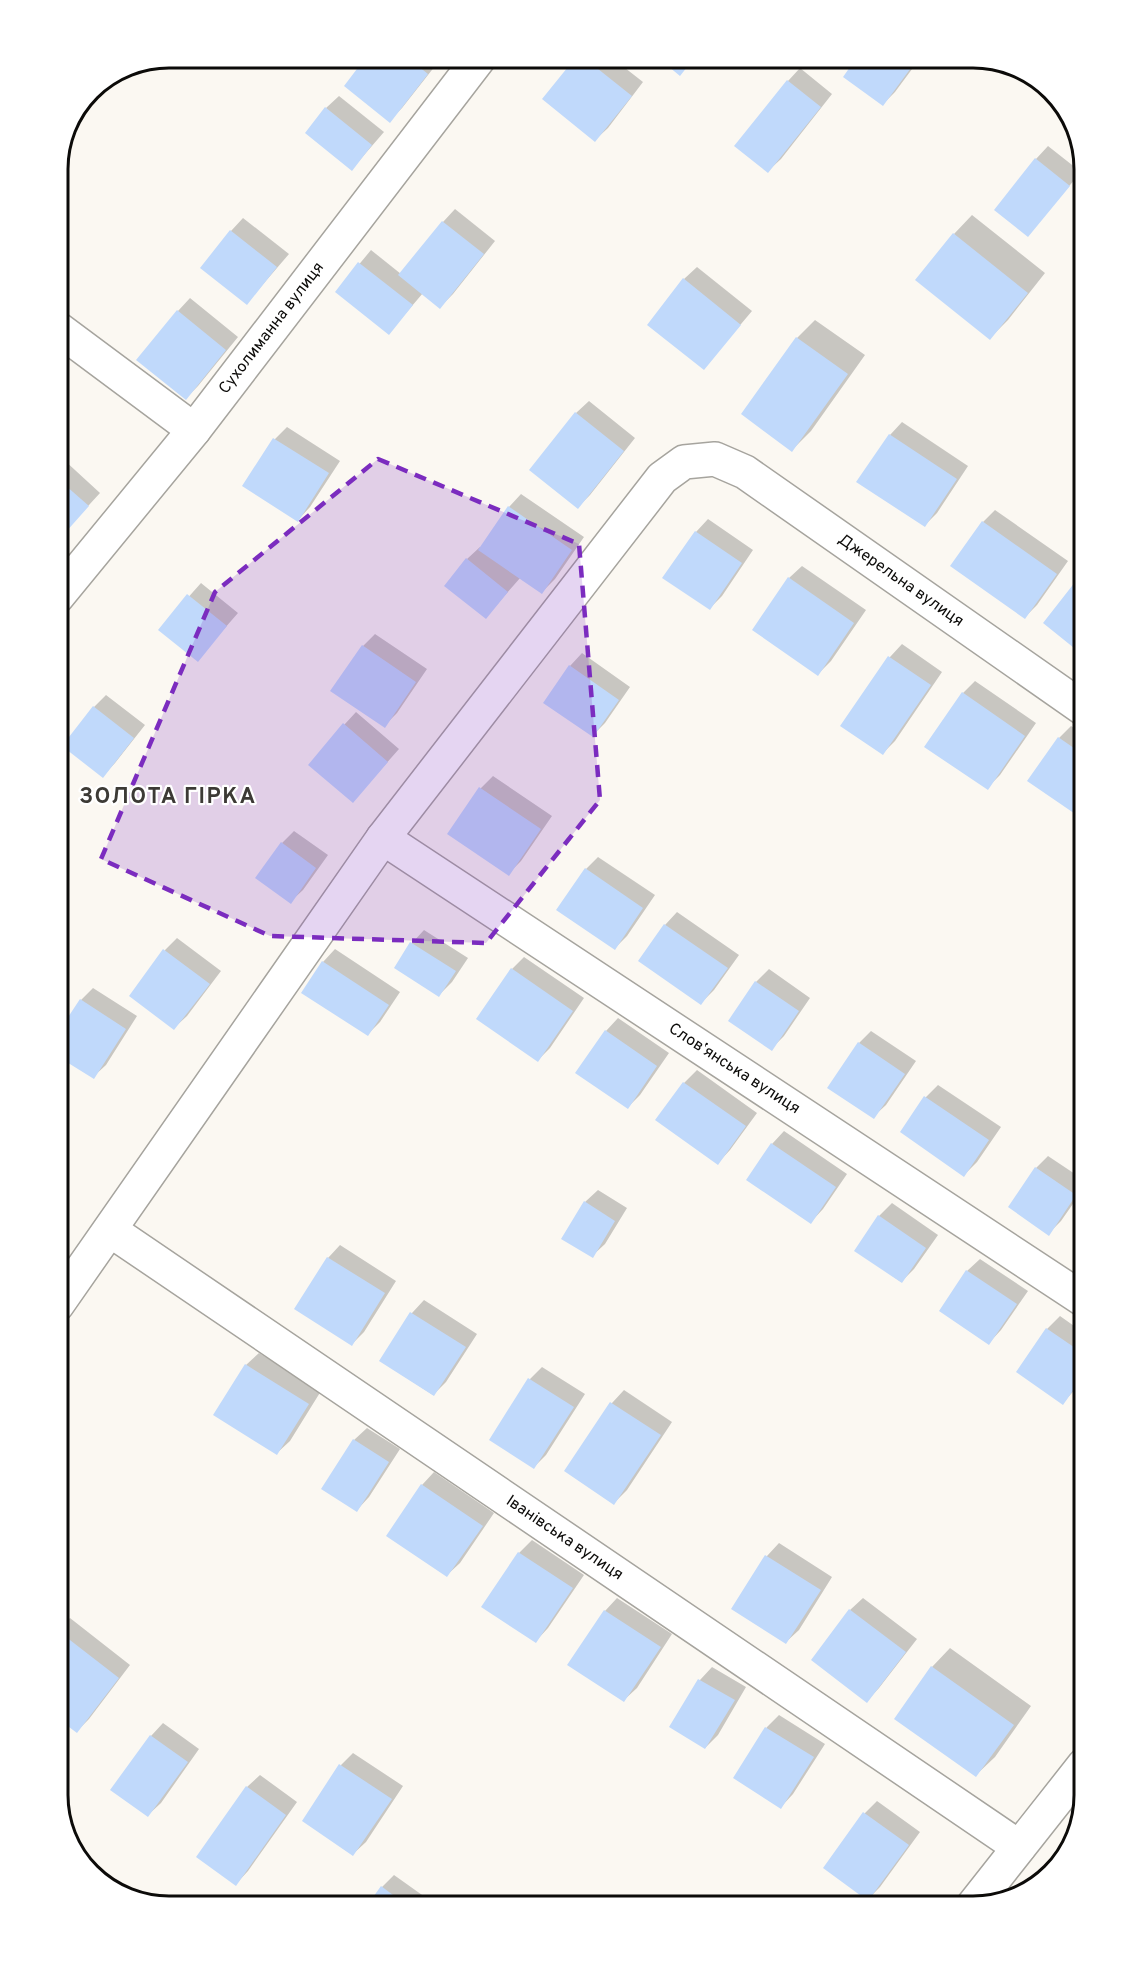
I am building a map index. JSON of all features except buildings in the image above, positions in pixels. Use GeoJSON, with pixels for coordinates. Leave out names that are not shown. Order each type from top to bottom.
{"type":"FeatureCollection","features":[{"type":"Feature","properties":{"kind":"street","name":"Сухолиманна вулиця"},"geometry":{"type":"LineString","coordinates":[[68,579],[194,430],[472,68]]}},
{"type":"Feature","properties":{"kind":"street"},"geometry":{"type":"LineString","coordinates":[[68,336],[194,430]]}},
{"type":"Feature","properties":{"kind":"street","name":"Джерельна вулиця"},"geometry":{"type":"LineString","coordinates":[[383,838],[662,478],[684,462],[715,459],[745,472],[1073,701]]}},
{"type":"Feature","properties":{"kind":"street"},"geometry":{"type":"LineString","coordinates":[[68,1289],[383,838]]}},
{"type":"Feature","properties":{"kind":"street","name":"Словʼянська вулиця"},"geometry":{"type":"LineString","coordinates":[[383,838],[1073,1293]]}},
{"type":"Feature","properties":{"kind":"street","name":"Іванівська вулиця"},"geometry":{"type":"LineString","coordinates":[[110,1230],[1019,1847]]}},
{"type":"Feature","properties":{"kind":"street"},"geometry":{"type":"LineString","coordinates":[[981,1896],[1073,1779]]}},
{"type":"Feature","properties":{"kind":"highlighted area"},"geometry":{"type":"Polygon","coordinates":[[[378,459],[579,544],[600,800],[486,943],[270,936],[101,859],[215,592],[378,459]]]}},
{"type":"Feature","properties":{"kind":"district","name":"ЗОЛОТА ГІРКА"},"geometry":{"type":"Point","coordinates":[168,797]}}]}
